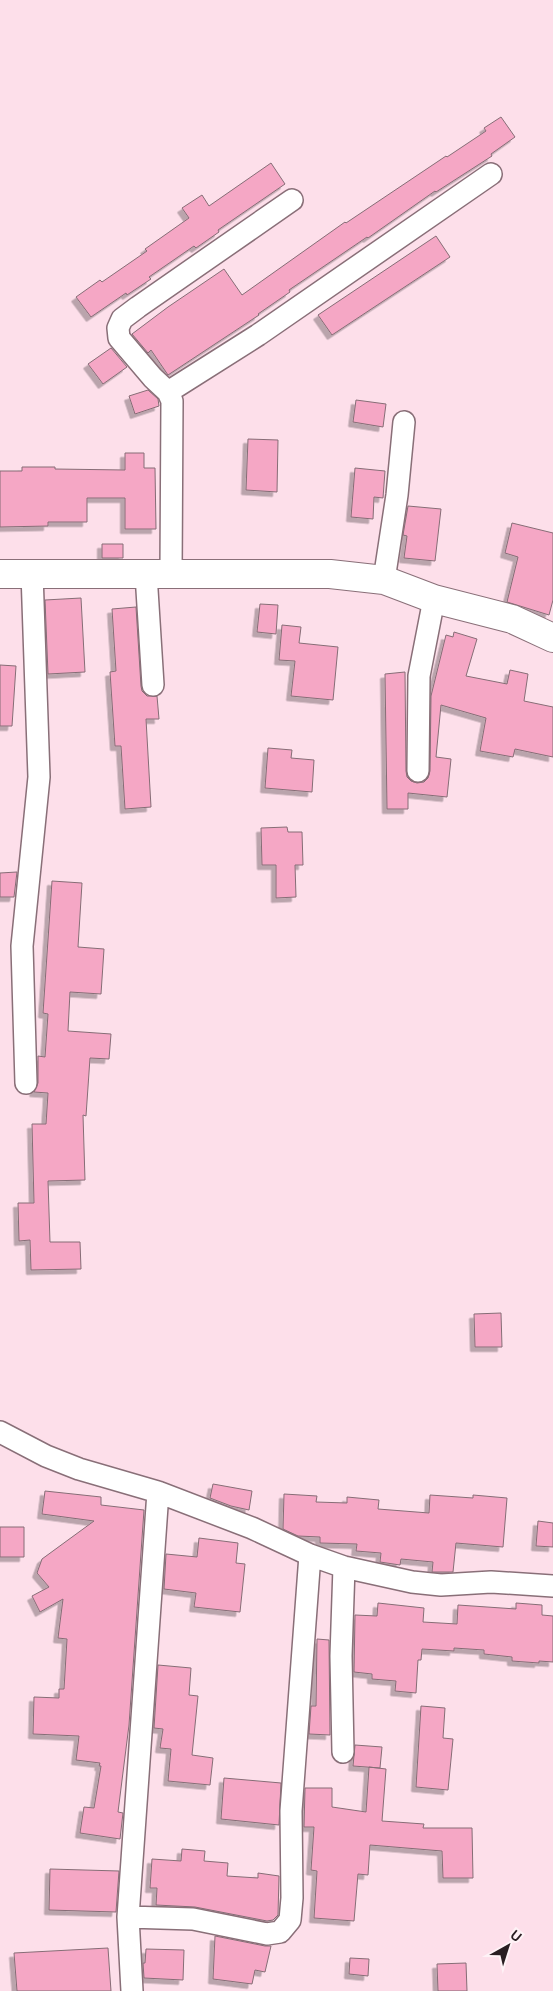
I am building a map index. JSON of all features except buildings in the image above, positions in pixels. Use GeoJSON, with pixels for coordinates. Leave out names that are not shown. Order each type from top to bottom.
{"type":"FeatureCollection","features":[{"type":"Feature","properties":{"kind":"street"},"geometry":{"type":"LineString","coordinates":[[168,392],[266,330],[491,174]]}},
{"type":"Feature","properties":{"kind":"street"},"geometry":{"type":"LineString","coordinates":[[153,685],[158,574],[170,478],[172,400],[168,392],[152,378],[119,338],[118,328],[122,319],[292,200]]}},
{"type":"Feature","properties":{"kind":"street"},"geometry":{"type":"LineString","coordinates":[[384,580],[397,495],[404,422]]}},
{"type":"Feature","properties":{"kind":"street"},"geometry":{"type":"LineString","coordinates":[[26,1083],[22,946],[39,777],[32,573]]}},
{"type":"Feature","properties":{"kind":"street"},"geometry":{"type":"LineString","coordinates":[[0,574],[330,574],[384,580],[434,599],[512,619],[553,638]]}},
{"type":"Feature","properties":{"kind":"street"},"geometry":{"type":"LineString","coordinates":[[418,771],[419,676],[434,599]]}},
{"type":"Feature","properties":{"kind":"street"},"geometry":{"type":"LineString","coordinates":[[0,1432],[46,1456],[78,1469],[158,1492],[252,1528],[310,1555],[344,1567],[412,1582],[441,1585],[491,1582],[553,1586]]}},
{"type":"Feature","properties":{"kind":"street"},"geometry":{"type":"LineString","coordinates":[[132,1991],[128,1917],[158,1492]]}},
{"type":"Feature","properties":{"kind":"street"},"geometry":{"type":"LineString","coordinates":[[128,1917],[193,1920],[267,1934],[280,1932],[290,1920],[292,1898],[291,1811],[310,1555]]}},
{"type":"Feature","properties":{"kind":"street"},"geometry":{"type":"LineString","coordinates":[[343,1752],[341,1656],[344,1567]]}}]}
